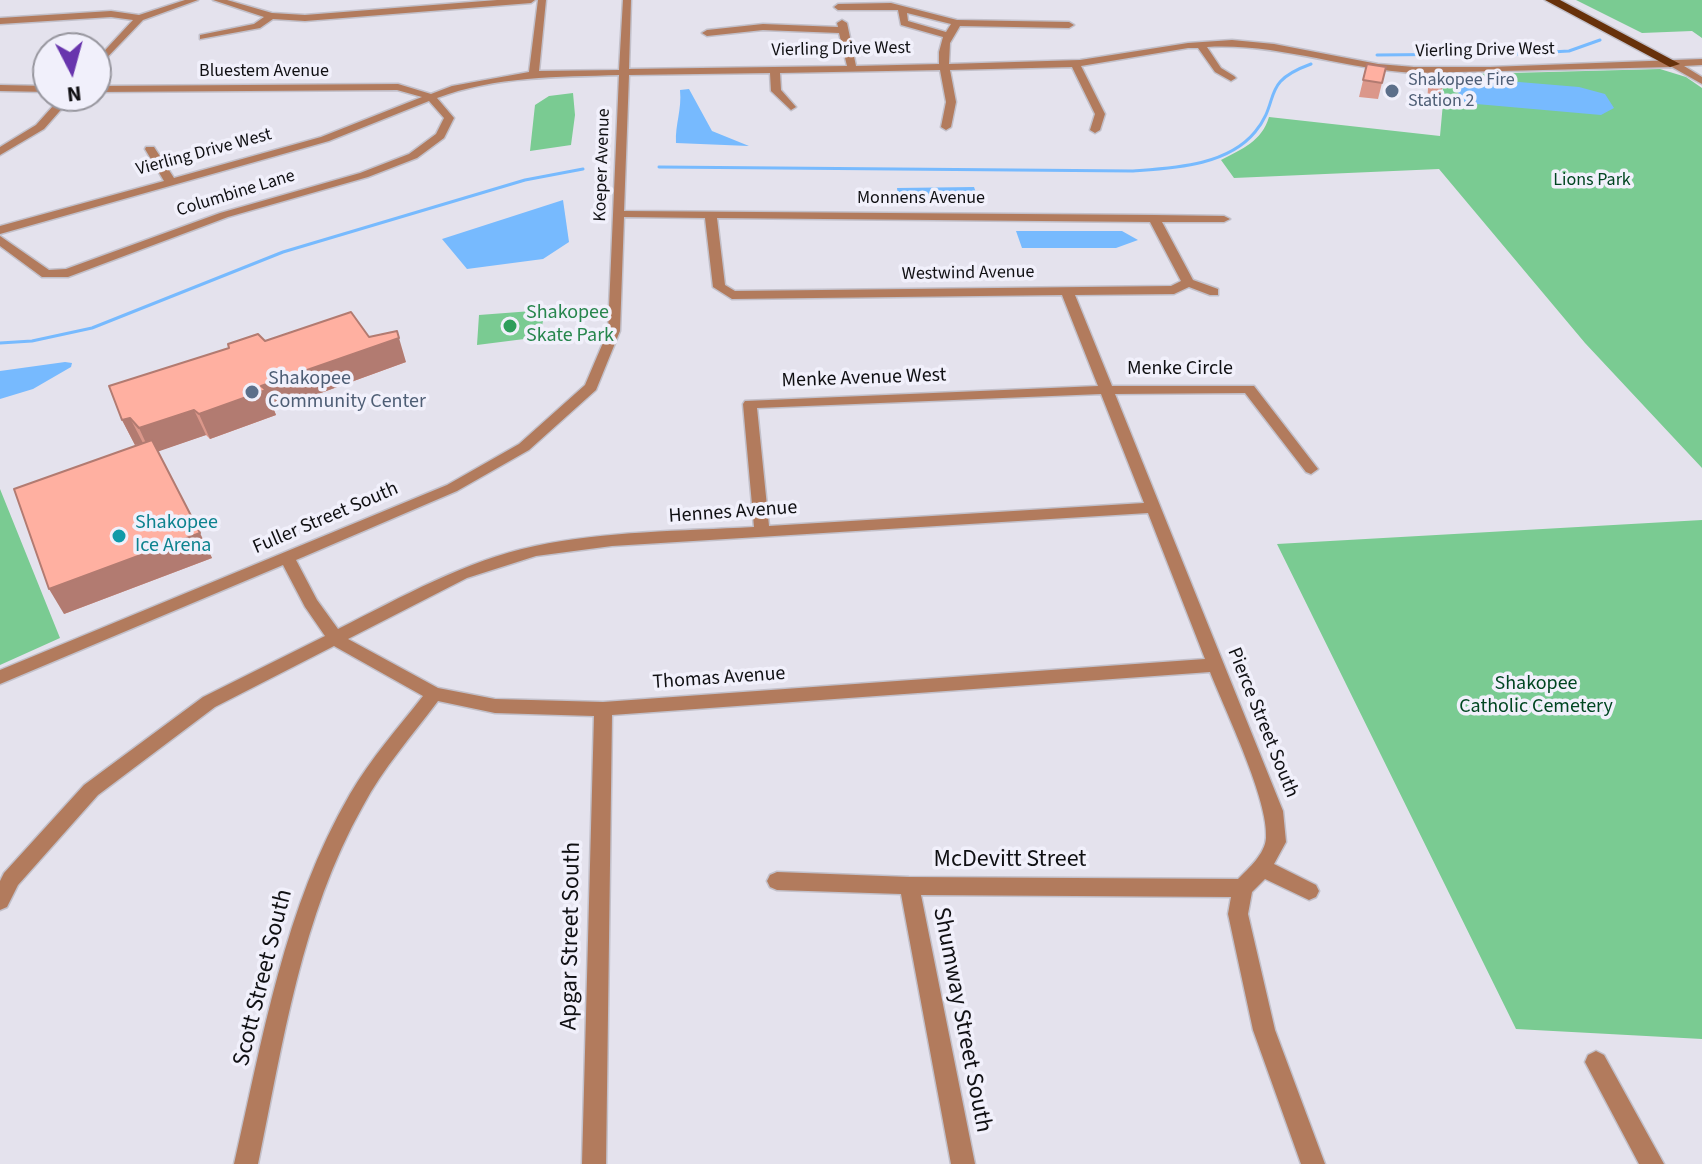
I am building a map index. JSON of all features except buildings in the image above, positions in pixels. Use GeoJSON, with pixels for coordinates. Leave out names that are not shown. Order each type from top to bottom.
{"type":"FeatureCollection","features":[{"type":"Feature","properties":{"kind":"main road"},"geometry":{"type":"LineString","coordinates":[[1551,0],[1573,9]]}},
{"type":"Feature","properties":{"kind":"main road"},"geometry":{"type":"LineString","coordinates":[[1560,0],[1674,64]]}},
{"type":"Feature","properties":{"kind":"street"},"geometry":{"type":"LineString","coordinates":[[0,21],[111,14],[140,18],[194,0]]}},
{"type":"Feature","properties":{"kind":"street"},"geometry":{"type":"LineString","coordinates":[[217,0],[271,16],[305,18],[531,0]]}},
{"type":"Feature","properties":{"kind":"street"},"geometry":{"type":"LineString","coordinates":[[534,74],[542,0]]}},
{"type":"Feature","properties":{"kind":"street","name":"Koeper Avenue"},"geometry":{"type":"LineString","coordinates":[[614,331],[627,0]]}},
{"type":"Feature","properties":{"kind":"street"},"geometry":{"type":"LineString","coordinates":[[852,68],[838,3],[902,8],[957,23],[1069,25]]}},
{"type":"Feature","properties":{"kind":"street"},"geometry":{"type":"LineString","coordinates":[[902,8],[904,23],[947,35]]}},
{"type":"Feature","properties":{"kind":"street"},"geometry":{"type":"LineString","coordinates":[[203,37],[257,26],[271,16]]}},
{"type":"Feature","properties":{"kind":"street"},"geometry":{"type":"LineString","coordinates":[[112,49],[140,18]]}},
{"type":"Feature","properties":{"kind":"street"},"geometry":{"type":"LineString","coordinates":[[946,127],[951,105],[943,49],[947,35],[957,23]]}},
{"type":"Feature","properties":{"kind":"street"},"geometry":{"type":"LineString","coordinates":[[707,33],[763,27],[844,30]]}},
{"type":"Feature","properties":{"kind":"street"},"geometry":{"type":"LineString","coordinates":[[1200,44],[1218,70],[1231,78]]}},
{"type":"Feature","properties":{"kind":"street","name":"Vierling Drive West"},"geometry":{"type":"LineString","coordinates":[[0,230],[325,139],[431,97],[488,81],[534,74],[1075,64],[1200,44],[1270,46],[1376,67],[1423,71],[1702,62]]}},
{"type":"Feature","properties":{"kind":"street"},"geometry":{"type":"LineString","coordinates":[[1075,64],[1100,114],[1095,130]]}},
{"type":"Feature","properties":{"kind":"street"},"geometry":{"type":"LineString","coordinates":[[1674,64],[1702,81]]}},
{"type":"Feature","properties":{"kind":"street"},"geometry":{"type":"LineString","coordinates":[[775,70],[776,91],[791,107]]}},
{"type":"Feature","properties":{"kind":"street","name":"Bluestem Avenue"},"geometry":{"type":"LineString","coordinates":[[112,89],[398,87],[431,97]]}},
{"type":"Feature","properties":{"kind":"street"},"geometry":{"type":"LineString","coordinates":[[0,88],[32,89]]}},
{"type":"Feature","properties":{"kind":"street","name":"Columbine Lane"},"geometry":{"type":"LineString","coordinates":[[0,240],[46,274],[68,273],[224,215],[364,175],[413,156],[440,136],[449,118],[431,97]]}},
{"type":"Feature","properties":{"kind":"street"},"geometry":{"type":"LineString","coordinates":[[0,152],[40,127],[54,112]]}},
{"type":"Feature","properties":{"kind":"street"},"geometry":{"type":"LineString","coordinates":[[150,149],[170,181]]}},
{"type":"Feature","properties":{"kind":"street","name":"Monnens Avenue"},"geometry":{"type":"LineString","coordinates":[[619,214],[1224,219]]}},
{"type":"Feature","properties":{"kind":"street","name":"Westwind Avenue"},"geometry":{"type":"LineString","coordinates":[[711,217],[719,287],[732,295],[1174,290],[1188,282]]}},
{"type":"Feature","properties":{"kind":"street"},"geometry":{"type":"LineString","coordinates":[[1154,218],[1188,282],[1214,292]]}},
{"type":"Feature","properties":{"kind":"street","name":"Pierce Street South"},"geometry":{"type":"LineString","coordinates":[[1067,291],[1274,811],[1276,842],[1262,868],[1243,888]]}},
{"type":"Feature","properties":{"kind":"street","name":"Fuller Street South"},"geometry":{"type":"LineString","coordinates":[[0,677],[452,488],[524,447],[591,387],[614,331]]}},
{"type":"Feature","properties":{"kind":"street","name":"Menke Circle"},"geometry":{"type":"LineString","coordinates":[[1107,390],[1249,389],[1311,469]]}},
{"type":"Feature","properties":{"kind":"street","name":"Menke Avenue West"},"geometry":{"type":"LineString","coordinates":[[762,531],[750,404],[1107,390]]}},
{"type":"Feature","properties":{"kind":"street","name":"Hennes Avenue"},"geometry":{"type":"LineString","coordinates":[[0,901],[6,879],[91,790],[209,702],[337,640],[461,574],[535,551],[612,541],[1151,508]]}},
{"type":"Feature","properties":{"kind":"street","name":"Thomas Avenue"},"geometry":{"type":"LineString","coordinates":[[287,558],[311,603],[337,640],[434,694],[495,706],[603,709],[1216,665]]}},
{"type":"Feature","properties":{"kind":"street","name":"Scott Street South"},"geometry":{"type":"LineString","coordinates":[[246,1164],[289,968],[318,876],[355,801],[434,694]]}},
{"type":"Feature","properties":{"kind":"street","name":"Apgar Street South"},"geometry":{"type":"LineString","coordinates":[[594,1164],[603,709]]}},
{"type":"Feature","properties":{"kind":"street"},"geometry":{"type":"LineString","coordinates":[[1262,868],[1309,891]]}},
{"type":"Feature","properties":{"kind":"street","name":"McDevitt Street"},"geometry":{"type":"LineString","coordinates":[[777,881],[909,886],[1243,888]]}},
{"type":"Feature","properties":{"kind":"street","name":"Shumway Street South"},"geometry":{"type":"LineString","coordinates":[[909,886],[963,1164]]}},
{"type":"Feature","properties":{"kind":"street"},"geometry":{"type":"LineString","coordinates":[[1243,888],[1238,914],[1264,1030],[1313,1164]]}},
{"type":"Feature","properties":{"kind":"street"},"geometry":{"type":"LineString","coordinates":[[1596,1062],[1652,1164]]}},
{"type":"Feature","properties":{"kind":"green space"},"geometry":{"type":"Polygon","coordinates":[[[1576,0],[1702,0],[1702,38],[1692,31],[1642,33],[1576,0]]]}},
{"type":"Feature","properties":{"kind":"green space","name":"Lions Park"},"geometry":{"type":"Polygon","coordinates":[[[1660,69],[1686,77],[1702,88],[1702,468],[1585,343],[1439,169],[1234,178],[1221,160],[1256,138],[1269,117],[1440,136],[1444,92],[1436,75],[1660,69]]]}},
{"type":"Feature","properties":{"kind":"green space"},"geometry":{"type":"Polygon","coordinates":[[[573,93],[575,115],[571,145],[530,151],[535,105],[549,96],[573,93]]]}},
{"type":"Feature","properties":{"kind":"green space","name":"Shakopee Skate Park"},"geometry":{"type":"Polygon","coordinates":[[[545,310],[540,337],[477,345],[479,315],[545,310]]]}},
{"type":"Feature","properties":{"kind":"green space"},"geometry":{"type":"Polygon","coordinates":[[[0,489],[60,638],[0,665],[0,489]]]}},
{"type":"Feature","properties":{"kind":"green space","name":"Shakopee Catholic Cemetery"},"geometry":{"type":"Polygon","coordinates":[[[1702,520],[1702,1039],[1516,1029],[1277,544],[1702,520]]]}},
{"type":"Feature","properties":{"kind":"water"},"geometry":{"type":"Polygon","coordinates":[[[1483,79],[1579,87],[1605,94],[1614,108],[1601,115],[1465,103],[1453,85],[1483,79]]]}},
{"type":"Feature","properties":{"kind":"water"},"geometry":{"type":"Polygon","coordinates":[[[689,89],[712,131],[749,146],[676,143],[680,90],[689,89]]]}},
{"type":"Feature","properties":{"kind":"water"},"geometry":{"type":"Polygon","coordinates":[[[974,187],[979,201],[898,198],[897,188],[974,187]]]}},
{"type":"Feature","properties":{"kind":"water"},"geometry":{"type":"Polygon","coordinates":[[[563,200],[569,242],[543,259],[467,269],[442,239],[563,200]]]}},
{"type":"Feature","properties":{"kind":"water"},"geometry":{"type":"Polygon","coordinates":[[[1016,231],[1122,231],[1138,240],[1116,248],[1022,248],[1016,231]]]}},
{"type":"Feature","properties":{"kind":"water"},"geometry":{"type":"Polygon","coordinates":[[[72,363],[71,367],[33,389],[0,399],[0,371],[72,363]]]}},
{"type":"Feature","properties":{"kind":"waterway"},"geometry":{"type":"LineString","coordinates":[[1515,54],[1569,51],[1600,40]]}},
{"type":"Feature","properties":{"kind":"waterway"},"geometry":{"type":"LineString","coordinates":[[1377,55],[1479,54]]}},
{"type":"Feature","properties":{"kind":"waterway"},"geometry":{"type":"LineString","coordinates":[[659,167],[1133,171],[1182,166],[1215,158],[1243,143],[1263,120],[1284,78],[1311,64]]}},
{"type":"Feature","properties":{"kind":"waterway"},"geometry":{"type":"LineString","coordinates":[[0,343],[32,341],[92,328],[283,252],[525,180],[583,169]]}},
{"type":"Feature","properties":{"kind":"place","name":"Shakopee Fire Station 2"},"geometry":{"type":"Point","coordinates":[1392,91]}},
{"type":"Feature","properties":{"kind":"place","name":"Shakopee Skate Park"},"geometry":{"type":"Point","coordinates":[510,326]}},
{"type":"Feature","properties":{"kind":"place","name":"Shakopee Community Center"},"geometry":{"type":"Point","coordinates":[252,392]}},
{"type":"Feature","properties":{"kind":"place","name":"Shakopee Ice Arena"},"geometry":{"type":"Point","coordinates":[119,536]}}]}
